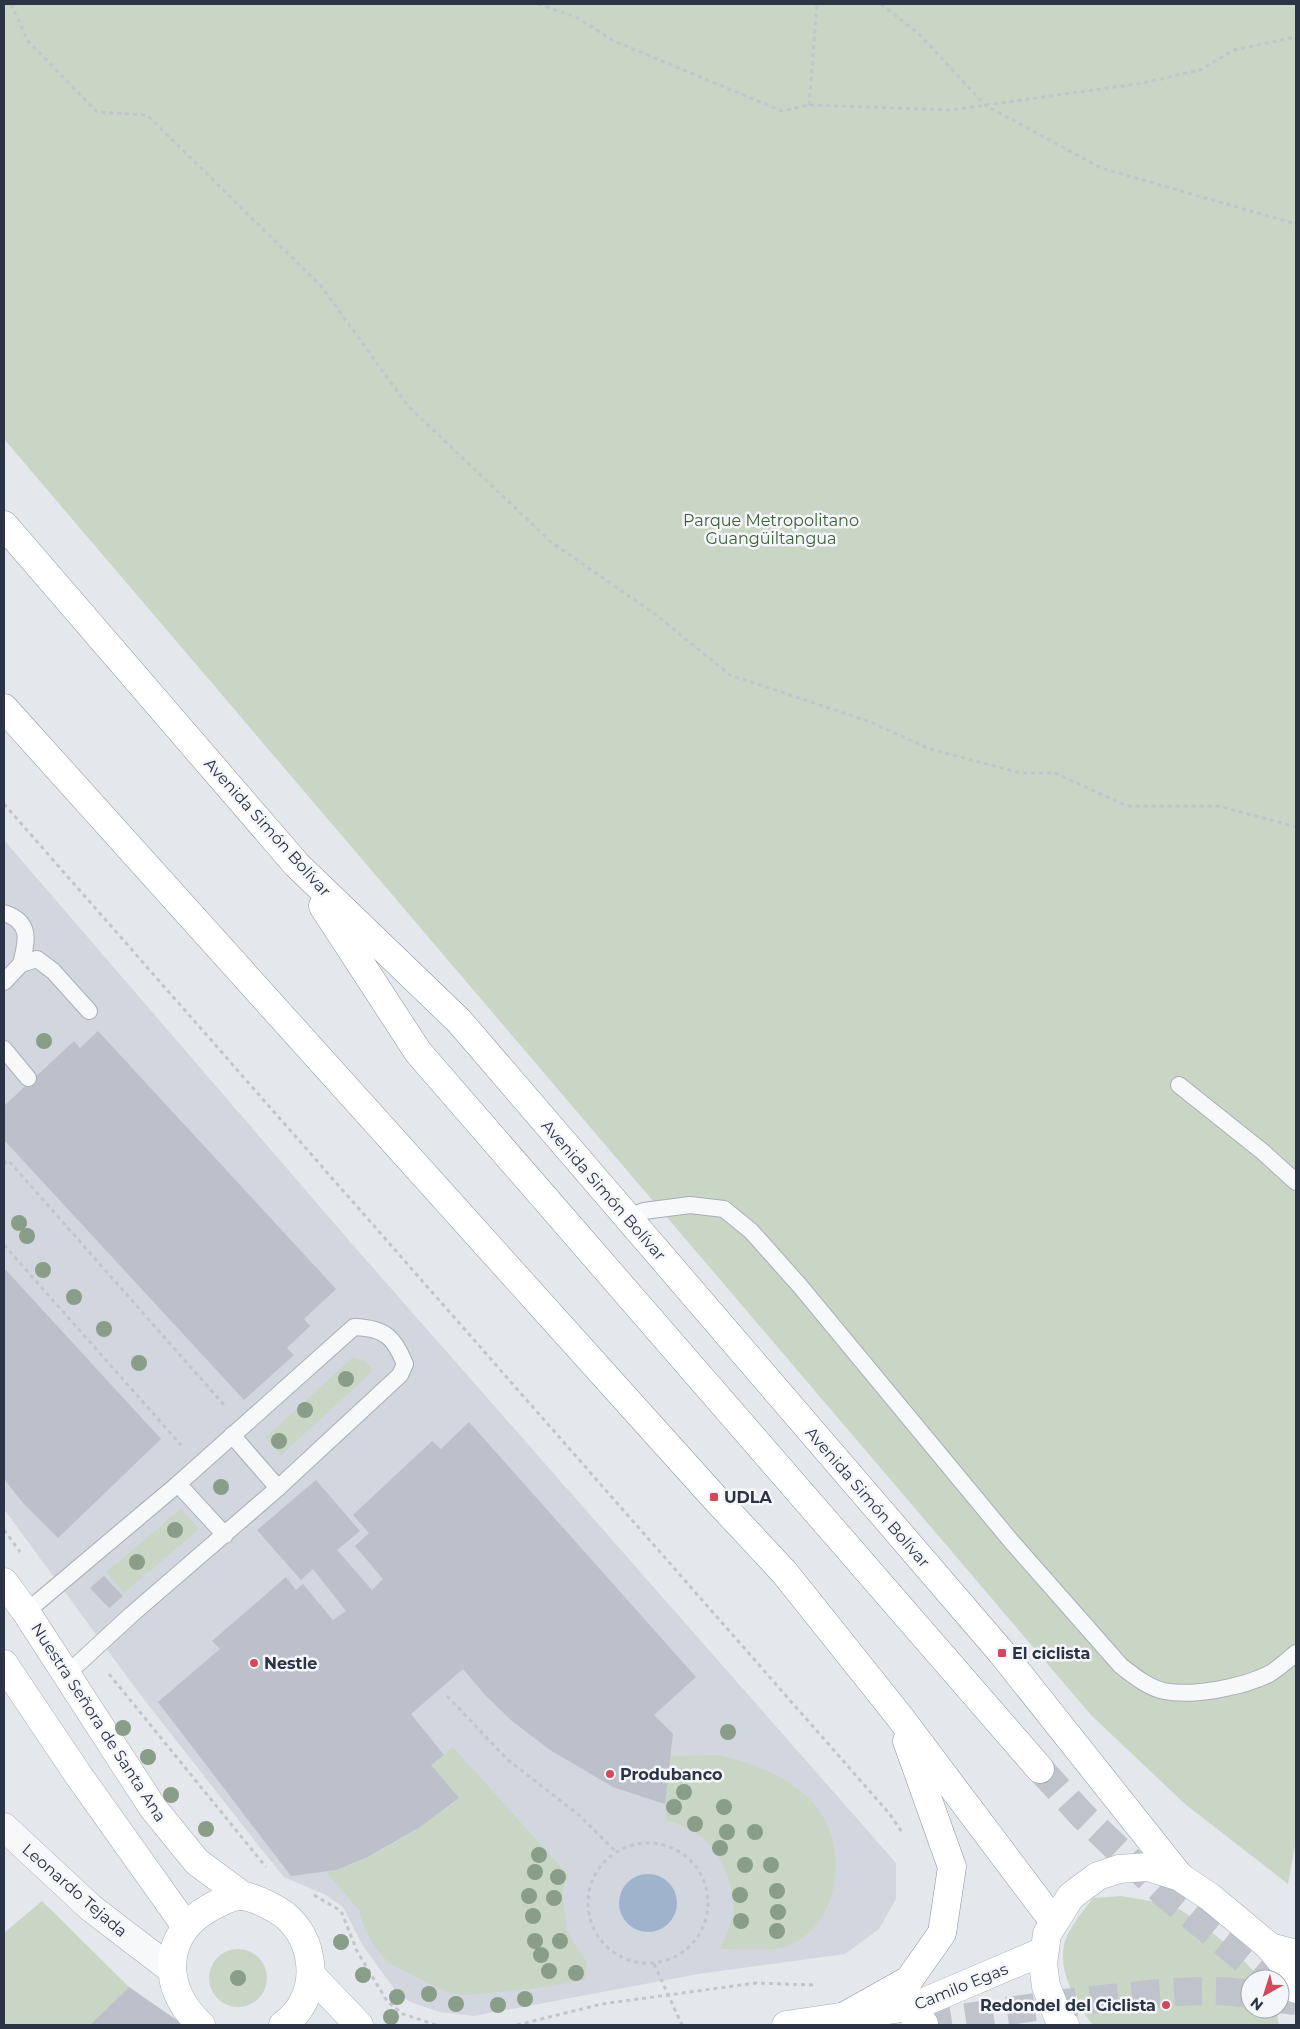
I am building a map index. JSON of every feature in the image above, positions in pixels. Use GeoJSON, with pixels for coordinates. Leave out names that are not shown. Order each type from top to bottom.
{"type":"FeatureCollection","features":[{"type":"Feature","properties":{"kind":"main road","name":"Avenida Simón Bolívar"},"geometry":{"type":"LineString","coordinates":[[4,525],[297,865],[459,1021],[1002,1653],[1180,1877]]}},
{"type":"Feature","properties":{"kind":"main road"},"geometry":{"type":"LineString","coordinates":[[4,708],[784,1572],[899,1716],[1054,1922]]}},
{"type":"Feature","properties":{"kind":"main road"},"geometry":{"type":"LineString","coordinates":[[297,865],[418,1052],[1040,1769]]}},
{"type":"Feature","properties":{"kind":"main road","name":"Nuestra Señora de Santa Ana"},"geometry":{"type":"LineString","coordinates":[[4,1582],[67,1674],[153,1808],[197,1862],[243,1896],[279,1910],[298,1927],[309,1950],[312,1976]]}},
{"type":"Feature","properties":{"kind":"main road"},"geometry":{"type":"LineString","coordinates":[[4,1664],[79,1776],[185,1925]]}},
{"type":"Feature","properties":{"kind":"main road"},"geometry":{"type":"LineString","coordinates":[[845,2016],[909,1980],[942,1933],[952,1867],[899,1716]]}},
{"type":"Feature","properties":{"kind":"main road"},"geometry":{"type":"LineString","coordinates":[[1065,2025],[1059,2019],[1046,1986],[1044,1951],[1047,1934],[1071,1896],[1098,1876],[1119,1869],[1148,1867],[1180,1877],[1210,1897],[1270,1947],[1288,1970],[1296,1989]]}},
{"type":"Feature","properties":{"kind":"main road"},"geometry":{"type":"LineString","coordinates":[[201,2025],[187,2012],[176,1993],[172,1970],[175,1947],[185,1925],[221,1901],[243,1896]]}},
{"type":"Feature","properties":{"kind":"main road"},"geometry":{"type":"LineString","coordinates":[[1270,1947],[1296,1954]]}},
{"type":"Feature","properties":{"kind":"main road","name":"Camilo Egas"},"geometry":{"type":"LineString","coordinates":[[786,2025],[914,2006],[1044,1951]]}},
{"type":"Feature","properties":{"kind":"main road"},"geometry":{"type":"LineString","coordinates":[[283,2025],[292,2019],[306,1999],[312,1976]]}},
{"type":"Feature","properties":{"kind":"main road"},"geometry":{"type":"LineString","coordinates":[[312,1976],[359,2025]]}},
{"type":"Feature","properties":{"kind":"street","name":"Leonardo Tejada"},"geometry":{"type":"LineString","coordinates":[[4,1827],[91,1908],[172,1970]]}},
{"type":"Feature","properties":{"kind":"lane"},"geometry":{"type":"LineString","coordinates":[[4,912],[14,917],[25,929],[27,942],[21,964],[4,982]]}},
{"type":"Feature","properties":{"kind":"lane"},"geometry":{"type":"LineString","coordinates":[[21,964],[37,959],[53,971],[89,1011]]}},
{"type":"Feature","properties":{"kind":"lane"},"geometry":{"type":"LineString","coordinates":[[4,1049],[28,1078]]}},
{"type":"Feature","properties":{"kind":"lane"},"geometry":{"type":"LineString","coordinates":[[1178,1085],[1263,1152],[1296,1182]]}},
{"type":"Feature","properties":{"kind":"lane"},"geometry":{"type":"LineString","coordinates":[[627,1217],[644,1211],[690,1205],[724,1210],[751,1231],[800,1286],[1011,1541],[1121,1666],[1140,1680],[1164,1691],[1224,1689],[1269,1674],[1296,1653]]}},
{"type":"Feature","properties":{"kind":"lane"},"geometry":{"type":"LineString","coordinates":[[26,1612],[178,1484],[198,1464],[354,1327],[371,1328],[384,1333],[396,1343],[405,1364],[400,1375],[278,1488],[131,1615],[67,1674]]}},
{"type":"Feature","properties":{"kind":"lane"},"geometry":{"type":"LineString","coordinates":[[237,1430],[278,1488]]}},
{"type":"Feature","properties":{"kind":"lane"},"geometry":{"type":"LineString","coordinates":[[178,1484],[224,1536]]}},
{"type":"Feature","properties":{"kind":"path"},"geometry":{"type":"LineString","coordinates":[[10,4],[28,41],[97,112],[147,115],[314,279],[408,406],[551,542],[655,614],[730,675],[868,721],[930,749],[1020,774],[1055,773],[1127,806],[1219,806],[1296,827]]}},
{"type":"Feature","properties":{"kind":"path"},"geometry":{"type":"LineString","coordinates":[[538,4],[576,17],[614,41],[782,111],[808,104],[951,110],[1143,83],[1200,70],[1234,50],[1296,37]]}},
{"type":"Feature","properties":{"kind":"path"},"geometry":{"type":"LineString","coordinates":[[808,104],[817,4]]}},
{"type":"Feature","properties":{"kind":"path"},"geometry":{"type":"LineString","coordinates":[[881,4],[920,35],[984,105],[1101,168],[1296,224]]}},
{"type":"Feature","properties":{"kind":"path"},"geometry":{"type":"LineString","coordinates":[[4,804],[888,1812],[904,1835]]}},
{"type":"Feature","properties":{"kind":"path"},"geometry":{"type":"LineString","coordinates":[[4,1164],[8,1160],[237,1430]]}},
{"type":"Feature","properties":{"kind":"path"},"geometry":{"type":"LineString","coordinates":[[4,1245],[198,1464]]}},
{"type":"Feature","properties":{"kind":"path"},"geometry":{"type":"LineString","coordinates":[[4,1530],[48,1593]]}},
{"type":"Feature","properties":{"kind":"path"},"geometry":{"type":"LineString","coordinates":[[92,1652],[257,1858],[270,1871]]}},
{"type":"Feature","properties":{"kind":"path"},"geometry":{"type":"LineString","coordinates":[[447,1696],[508,1760],[579,1815],[615,1851]]}},
{"type":"Feature","properties":{"kind":"path"},"geometry":{"type":"LineString","coordinates":[[641,1843],[668,1846],[691,1860],[705,1884],[708,1910],[699,1936],[680,1954],[654,1964],[628,1960],[605,1945],[590,1923],[587,1896],[597,1870],[615,1851],[641,1843]]}},
{"type":"Feature","properties":{"kind":"path"},"geometry":{"type":"LineString","coordinates":[[311,1893],[341,1911],[357,1951],[387,2001],[403,2014],[436,2025]]}},
{"type":"Feature","properties":{"kind":"path"},"geometry":{"type":"LineString","coordinates":[[654,1964],[682,2025]]}},
{"type":"Feature","properties":{"kind":"path"},"geometry":{"type":"LineString","coordinates":[[517,2025],[602,2004],[756,1983],[794,1986],[824,1985]]}},
{"type":"Feature","properties":{"kind":"shaded area"},"geometry":{"type":"Polygon","coordinates":[[[4,840],[352,1244],[896,1863],[896,1899],[879,1929],[845,1954],[698,1974],[474,2016],[440,2012],[410,2002],[395,1990],[363,1946],[343,1907],[326,1895],[284,1877],[266,1855],[139,1693],[4,1509],[4,840]]]}},
{"type":"Feature","properties":{"kind":"green space","name":"Parque Metropolitano Guangüiltangua"},"geometry":{"type":"Polygon","coordinates":[[[4,4],[1296,4],[1296,1840],[1288,1884],[1185,1804],[1091,1715],[4,439],[4,4]]]}},
{"type":"Feature","properties":{"kind":"green space"},"geometry":{"type":"Polygon","coordinates":[[[353,1357],[365,1361],[372,1369],[371,1373],[281,1455],[265,1438],[353,1357]]]}},
{"type":"Feature","properties":{"kind":"green space"},"geometry":{"type":"Polygon","coordinates":[[[181,1509],[199,1529],[124,1593],[106,1572],[181,1509]]]}},
{"type":"Feature","properties":{"kind":"green space"},"geometry":{"type":"Polygon","coordinates":[[[453,1747],[568,1875],[562,1893],[567,1931],[587,1963],[585,1980],[531,1989],[466,1995],[451,1993],[434,1986],[389,1963],[376,1949],[363,1925],[359,1910],[326,1872],[344,1867],[379,1852],[412,1832],[459,1799],[431,1765],[453,1747]]]}},
{"type":"Feature","properties":{"kind":"green space"},"geometry":{"type":"Polygon","coordinates":[[[717,1755],[758,1767],[784,1779],[807,1796],[827,1823],[833,1843],[836,1864],[834,1885],[828,1905],[818,1923],[804,1937],[785,1947],[720,1949],[730,1926],[733,1913],[730,1882],[724,1867],[716,1854],[695,1832],[681,1825],[666,1821],[665,1804],[670,1756],[717,1755]]]}},
{"type":"Feature","properties":{"kind":"green space","name":"Redondel del Ciclista"},"geometry":{"type":"Polygon","coordinates":[[[1121,1896],[1153,1901],[1171,1906],[1192,1917],[1219,1938],[1252,1969],[1240,1969],[1240,2019],[1278,2019],[1279,2025],[1093,2025],[1073,1995],[1068,1983],[1063,1959],[1067,1936],[1093,1898],[1121,1896]]]}},
{"type":"Feature","properties":{"kind":"green space"},"geometry":{"type":"Polygon","coordinates":[[[42,1901],[129,1987],[90,2025],[4,2025],[4,1933],[42,1901]]]}},
{"type":"Feature","properties":{"kind":"green space"},"geometry":{"type":"Polygon","coordinates":[[[238,1949],[249,1951],[262,1962],[267,1978],[265,1989],[254,2002],[238,2007],[227,2005],[214,1994],[209,1978],[211,1967],[222,1954],[238,1949]]]}},
{"type":"Feature","properties":{"kind":"water"},"geometry":{"type":"Polygon","coordinates":[[[642,1874],[654,1874],[669,1882],[677,1897],[677,1909],[669,1924],[654,1932],[642,1932],[627,1924],[619,1909],[619,1897],[627,1882],[642,1874]]]}},
{"type":"Feature","properties":{"kind":"building"},"geometry":{"type":"Polygon","coordinates":[[[98,1031],[336,1289],[304,1319],[310,1326],[287,1348],[294,1355],[244,1400],[4,1140],[4,1106],[74,1041],[80,1048],[98,1031]]]}},
{"type":"Feature","properties":{"kind":"building"},"geometry":{"type":"Polygon","coordinates":[[[4,1268],[161,1439],[58,1538],[23,1503],[4,1479],[4,1268]]]}},
{"type":"Feature","properties":{"kind":"building"},"geometry":{"type":"Polygon","coordinates":[[[469,1422],[696,1677],[654,1715],[673,1734],[665,1804],[613,1787],[550,1750],[512,1721],[486,1696],[463,1669],[411,1714],[444,1755],[431,1765],[459,1798],[420,1827],[368,1857],[336,1870],[291,1876],[158,1702],[220,1649],[212,1641],[286,1577],[296,1590],[303,1584],[333,1620],[346,1611],[313,1569],[301,1580],[257,1530],[316,1480],[360,1531],[337,1550],[372,1590],[383,1579],[355,1546],[369,1533],[353,1515],[432,1441],[441,1449],[469,1422]]]}},
{"type":"Feature","properties":{"kind":"building"},"geometry":{"type":"Polygon","coordinates":[[[104,1576],[123,1596],[109,1608],[90,1588],[104,1576]]]}},
{"type":"Feature","properties":{"kind":"building"},"geometry":{"type":"Polygon","coordinates":[[[129,1987],[184,2025],[90,2025],[129,1987]]]}},
{"type":"Feature","properties":{"kind":"tunnel"},"geometry":{"type":"LineString","coordinates":[[1040,1769],[1082,1815],[1167,1896],[1256,1969]]}},
{"type":"Feature","properties":{"kind":"tunnel"},"geometry":{"type":"LineString","coordinates":[[924,2024],[1106,1998],[1176,1992],[1240,1993]]}},
{"type":"Feature","properties":{"kind":"tunnel"},"geometry":{"type":"LineString","coordinates":[[1290,2000],[1296,2001]]}},
{"type":"Feature","properties":{"kind":"place","name":"UDLA"},"geometry":{"type":"Point","coordinates":[714,1497]}},
{"type":"Feature","properties":{"kind":"place","name":"El ciclista"},"geometry":{"type":"Point","coordinates":[1002,1653]}},
{"type":"Feature","properties":{"kind":"place","name":"Nestle"},"geometry":{"type":"Point","coordinates":[254,1663]}},
{"type":"Feature","properties":{"kind":"place","name":"Produbanco"},"geometry":{"type":"Point","coordinates":[610,1774]}},
{"type":"Feature","properties":{"kind":"place","name":"Redondel del Ciclista"},"geometry":{"type":"Point","coordinates":[1166,2005]}}]}
